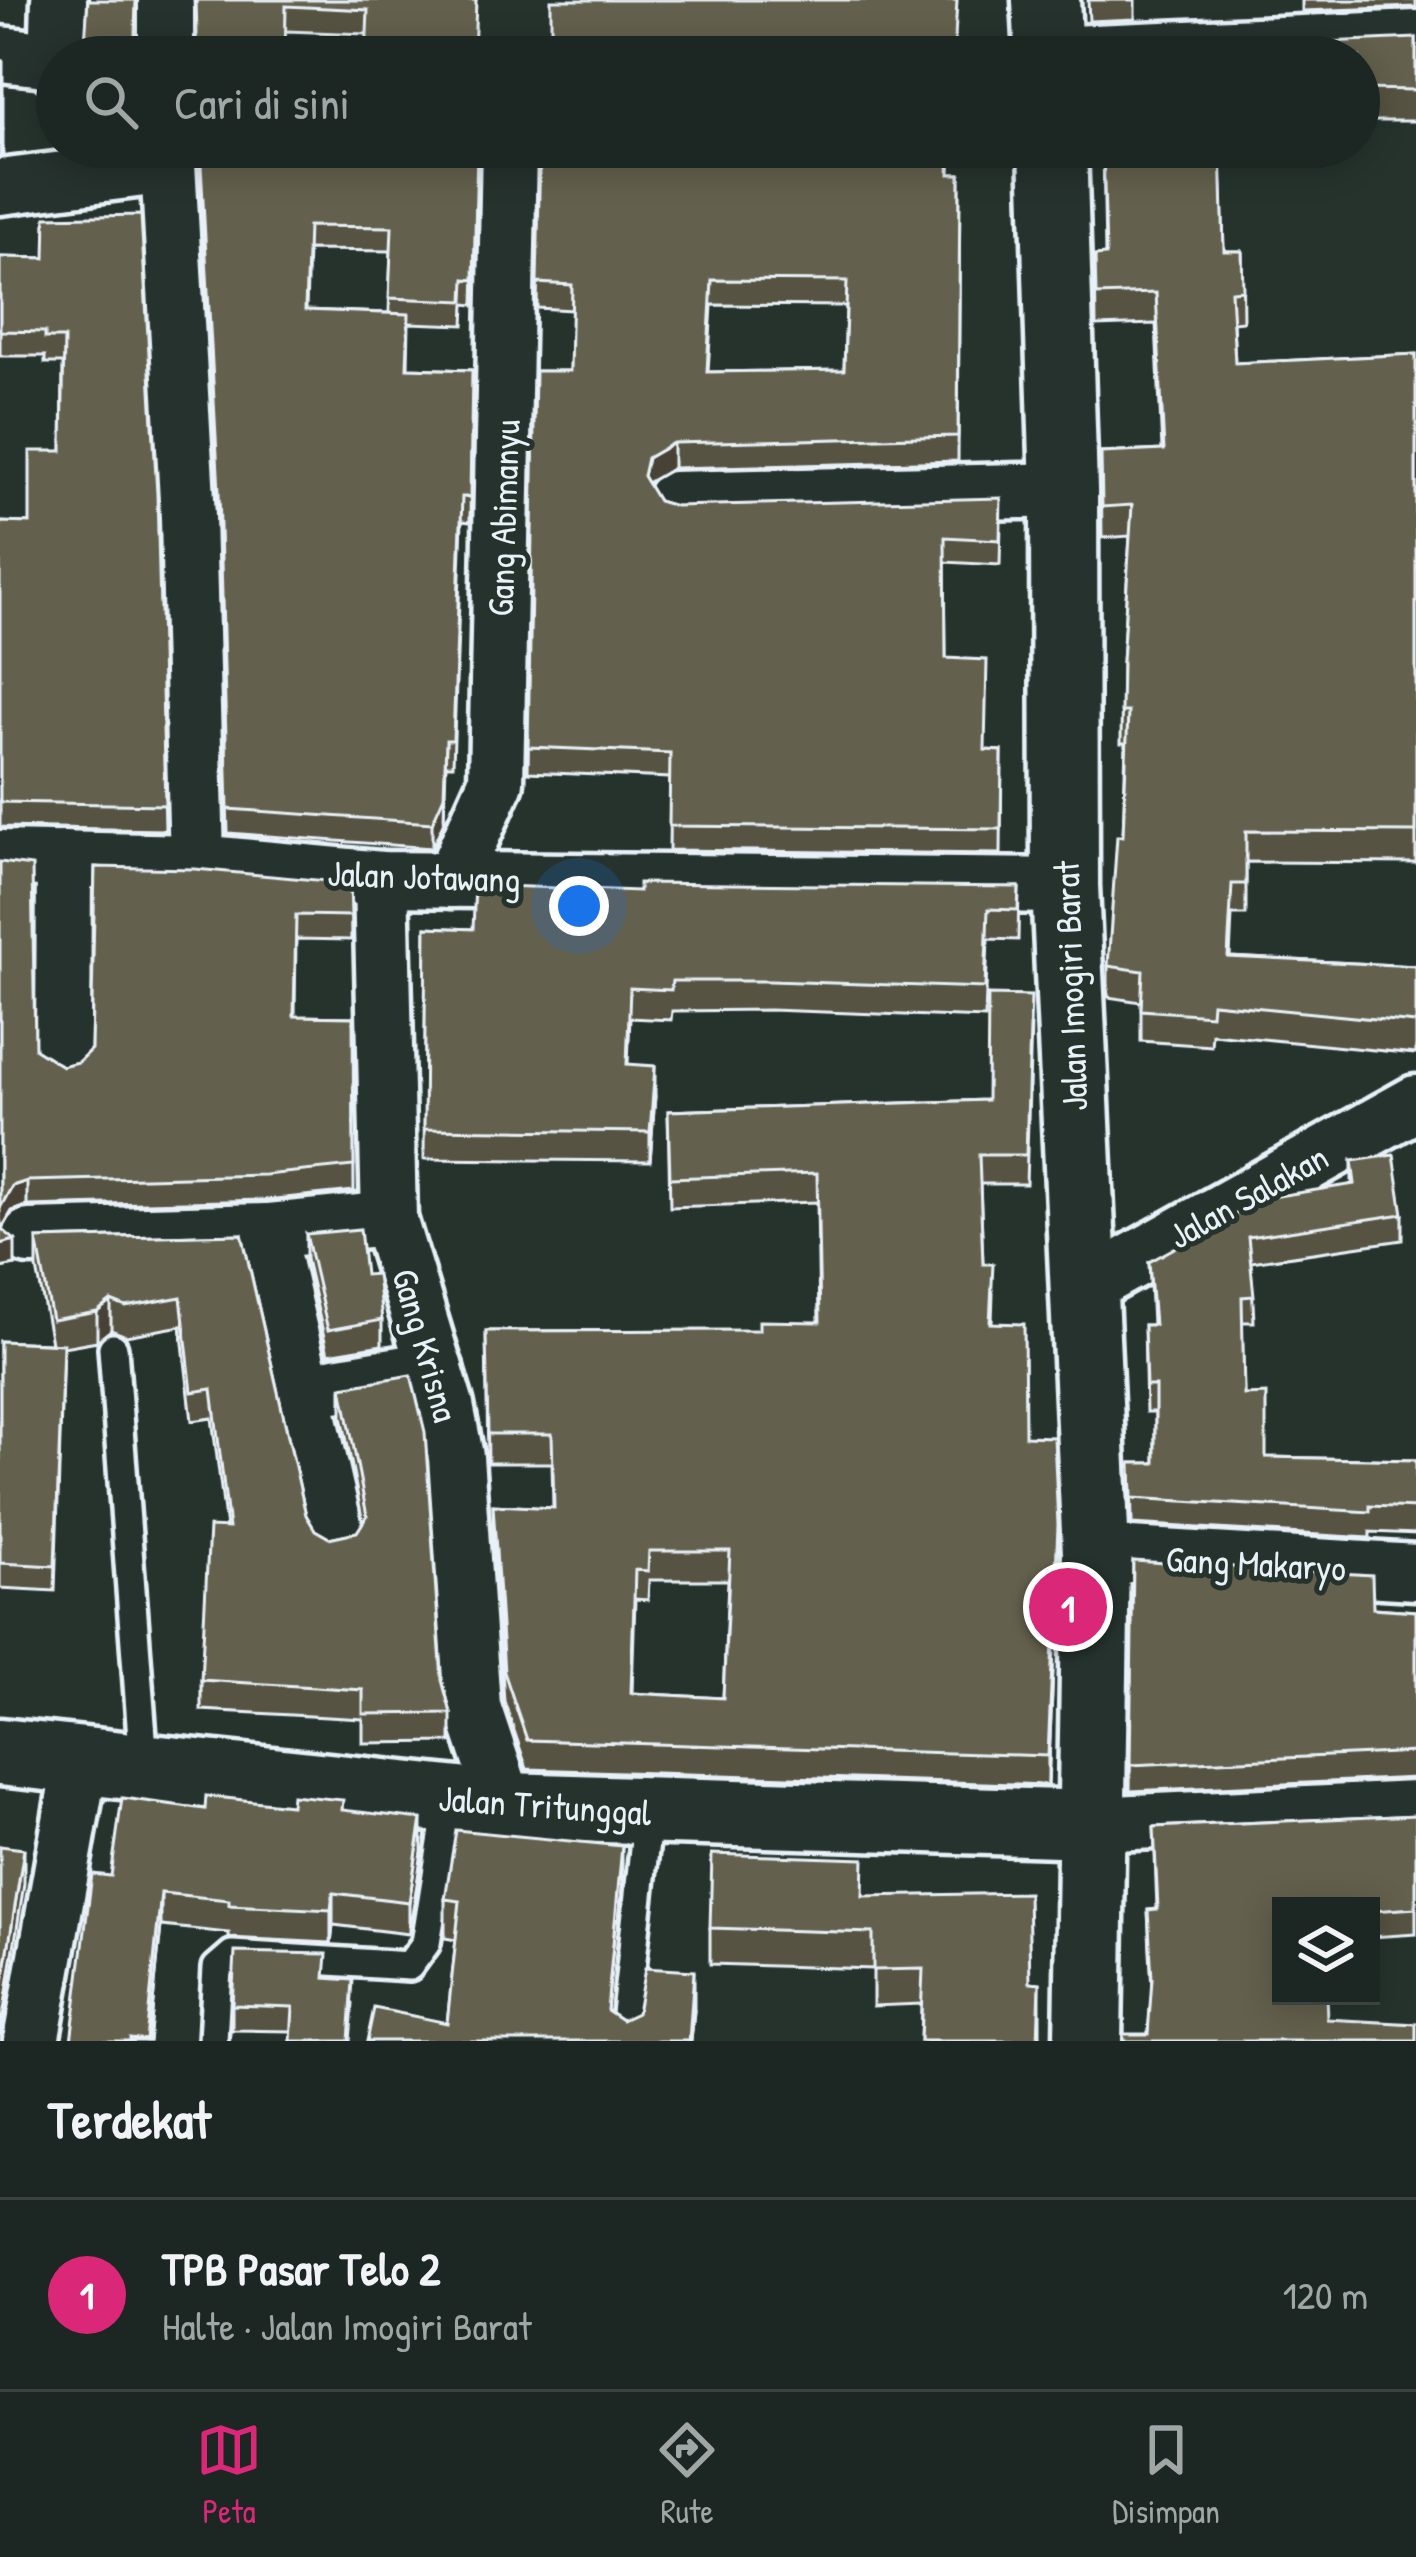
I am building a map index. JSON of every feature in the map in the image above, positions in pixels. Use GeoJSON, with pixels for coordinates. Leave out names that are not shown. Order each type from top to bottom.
{"type":"FeatureCollection","features":[{"type":"Feature","properties":{"kind":"main road","name":"Jalan Imogiri Barat"},"geometry":{"type":"LineString","coordinates":[[1054,168],[1064,490],[1065,886],[1096,1553],[1088,2041]]}},
{"type":"Feature","properties":{"kind":"main road","name":"Jalan Tritunggal"},"geometry":{"type":"LineString","coordinates":[[0,1752],[477,1803],[648,1813],[1092,1824]]}},
{"type":"Feature","properties":{"kind":"street"},"geometry":{"type":"LineString","coordinates":[[57,36],[59,0]]}},
{"type":"Feature","properties":{"kind":"street"},"geometry":{"type":"LineString","coordinates":[[166,0],[166,36]]}},
{"type":"Feature","properties":{"kind":"street"},"geometry":{"type":"LineString","coordinates":[[1380,38],[1416,38]]}},
{"type":"Feature","properties":{"kind":"street"},"geometry":{"type":"LineString","coordinates":[[0,54],[36,60]]}},
{"type":"Feature","properties":{"kind":"street"},"geometry":{"type":"LineString","coordinates":[[0,188],[66,168]]}},
{"type":"Feature","properties":{"kind":"street"},"geometry":{"type":"LineString","coordinates":[[169,168],[188,517],[197,862]]}},
{"type":"Feature","properties":{"kind":"street","name":"Gang Abimanyu"},"geometry":{"type":"LineString","coordinates":[[452,880],[496,782],[509,168]]}},
{"type":"Feature","properties":{"kind":"street"},"geometry":{"type":"LineString","coordinates":[[674,499],[1064,490]]}},
{"type":"Feature","properties":{"kind":"street","name":"Jalan Jotawang"},"geometry":{"type":"LineString","coordinates":[[0,858],[197,862],[381,879],[1065,886]]}},
{"type":"Feature","properties":{"kind":"street"},"geometry":{"type":"LineString","coordinates":[[63,1059],[64,859]]}},
{"type":"Feature","properties":{"kind":"street","name":"Gang Krisna"},"geometry":{"type":"LineString","coordinates":[[381,879],[388,1219],[435,1368],[456,1457],[477,1803]]}},
{"type":"Feature","properties":{"kind":"street","name":"Jalan Salakan"},"geometry":{"type":"LineString","coordinates":[[1081,1290],[1416,1102]]}},
{"type":"Feature","properties":{"kind":"street"},"geometry":{"type":"LineString","coordinates":[[29,1237],[267,1231],[388,1219]]}},
{"type":"Feature","properties":{"kind":"street"},"geometry":{"type":"LineString","coordinates":[[267,1231],[337,1537]]}},
{"type":"Feature","properties":{"kind":"street"},"geometry":{"type":"LineString","coordinates":[[304,1390],[435,1368]]}},
{"type":"Feature","properties":{"kind":"street","name":"Gang Makaryo"},"geometry":{"type":"LineString","coordinates":[[1096,1553],[1416,1572]]}},
{"type":"Feature","properties":{"kind":"street"},"geometry":{"type":"LineString","coordinates":[[32,2041],[110,1762]]}},
{"type":"Feature","properties":{"kind":"street"},"geometry":{"type":"LineString","coordinates":[[1092,1824],[1416,1809]]}},
{"type":"Feature","properties":{"kind":"lane"},"geometry":{"type":"LineString","coordinates":[[110,1762],[142,1737],[113,1348]]}},
{"type":"Feature","properties":{"kind":"lane"},"geometry":{"type":"LineString","coordinates":[[213,2041],[218,1968],[232,1955],[409,1966],[426,1943],[477,1803]]}},
{"type":"Feature","properties":{"kind":"lane"},"geometry":{"type":"LineString","coordinates":[[623,2041],[648,1813]]}},
{"type":"Feature","properties":{"kind":"building"},"geometry":{"type":"Polygon","coordinates":[[[88,0],[136,0],[136,36],[85,36],[88,0]]]}},
{"type":"Feature","properties":{"kind":"building"},"geometry":{"type":"Polygon","coordinates":[[[196,0],[476,0],[475,36],[367,36],[368,10],[286,6],[285,36],[197,34],[196,0]]]}},
{"type":"Feature","properties":{"kind":"building"},"geometry":{"type":"Polygon","coordinates":[[[551,0],[957,0],[955,36],[551,36],[551,0]]]}},
{"type":"Feature","properties":{"kind":"building"},"geometry":{"type":"Polygon","coordinates":[[[1416,38],[1416,90],[1380,89],[1380,40],[1416,38]]]}},
{"type":"Feature","properties":{"kind":"building"},"geometry":{"type":"Polygon","coordinates":[[[0,60],[3,130],[0,131],[0,60]]]}},
{"type":"Feature","properties":{"kind":"building"},"geometry":{"type":"Polygon","coordinates":[[[201,168],[477,168],[474,280],[465,279],[464,301],[389,298],[392,227],[308,226],[305,310],[409,314],[407,368],[472,370],[470,497],[462,497],[453,740],[446,740],[444,796],[432,823],[228,809],[219,491],[201,168]]]}},
{"type":"Feature","properties":{"kind":"building"},"geometry":{"type":"Polygon","coordinates":[[[540,168],[949,168],[949,174],[960,174],[958,436],[673,443],[647,458],[643,476],[658,501],[675,506],[1001,498],[1000,540],[945,537],[946,658],[987,660],[985,750],[1002,751],[1001,829],[669,826],[670,753],[528,747],[535,371],[570,371],[572,285],[537,283],[540,168]],[[712,280],[707,372],[844,370],[847,281],[712,280]]]}},
{"type":"Feature","properties":{"kind":"building"},"geometry":{"type":"Polygon","coordinates":[[[1104,168],[1222,168],[1224,251],[1242,251],[1243,290],[1231,291],[1235,363],[1416,354],[1416,832],[1246,831],[1246,884],[1232,884],[1228,957],[1416,966],[1416,1023],[1212,1003],[1211,1015],[1141,1010],[1143,971],[1108,966],[1117,836],[1123,836],[1128,712],[1121,712],[1122,662],[1132,505],[1102,507],[1101,453],[1164,450],[1156,293],[1096,295],[1095,256],[1106,255],[1104,168]]]}},
{"type":"Feature","properties":{"kind":"building"},"geometry":{"type":"Polygon","coordinates":[[[141,215],[157,494],[165,805],[0,802],[0,522],[30,523],[30,451],[62,451],[64,338],[45,338],[45,332],[0,331],[0,257],[45,258],[46,217],[141,215]]]}},
{"type":"Feature","properties":{"kind":"building"},"geometry":{"type":"Polygon","coordinates":[[[0,862],[32,866],[35,1049],[62,1066],[78,1062],[91,1049],[95,867],[195,869],[350,883],[351,916],[296,915],[294,1016],[353,1017],[354,1166],[265,1175],[27,1181],[12,1186],[0,1208],[0,862]]]}},
{"type":"Feature","properties":{"kind":"building"},"geometry":{"type":"Polygon","coordinates":[[[639,883],[1019,887],[1018,910],[988,909],[985,988],[672,981],[671,990],[630,988],[627,1064],[655,1066],[650,1132],[424,1129],[426,927],[473,929],[475,885],[639,891],[639,883]]]}},
{"type":"Feature","properties":{"kind":"building"},"geometry":{"type":"Polygon","coordinates":[[[988,995],[1031,996],[1026,1155],[979,1155],[983,1264],[993,1264],[990,1323],[1024,1324],[1025,1436],[1054,1437],[1058,1525],[1048,1756],[527,1740],[504,1672],[493,1505],[554,1508],[552,1434],[488,1434],[486,1331],[759,1330],[759,1321],[820,1322],[817,1173],[670,1178],[668,1111],[987,1100],[988,995]],[[649,1551],[648,1571],[635,1570],[631,1693],[723,1698],[730,1551],[649,1551]]]}},
{"type":"Feature","properties":{"kind":"building"},"geometry":{"type":"Polygon","coordinates":[[[1394,1155],[1403,1214],[1248,1237],[1254,1296],[1242,1297],[1244,1395],[1266,1394],[1266,1457],[1416,1460],[1416,1508],[1370,1506],[1370,1512],[1132,1498],[1131,1463],[1155,1463],[1155,1386],[1146,1386],[1144,1325],[1154,1325],[1149,1262],[1265,1198],[1355,1184],[1352,1161],[1394,1155]]]}},
{"type":"Feature","properties":{"kind":"building"},"geometry":{"type":"Polygon","coordinates":[[[0,1220],[3,1230],[15,1240],[0,1244],[0,1220]]]}},
{"type":"Feature","properties":{"kind":"building"},"geometry":{"type":"Polygon","coordinates":[[[360,1229],[365,1275],[377,1274],[382,1320],[328,1330],[306,1234],[360,1229]]]}},
{"type":"Feature","properties":{"kind":"building"},"geometry":{"type":"Polygon","coordinates":[[[242,1234],[306,1515],[315,1530],[329,1538],[357,1532],[367,1516],[342,1387],[411,1375],[425,1432],[442,1680],[451,1713],[363,1714],[363,1690],[201,1680],[209,1527],[229,1528],[212,1389],[192,1392],[181,1297],[126,1307],[111,1301],[97,1312],[52,1320],[37,1239],[242,1234]]]}},
{"type":"Feature","properties":{"kind":"building"},"geometry":{"type":"Polygon","coordinates":[[[0,1341],[63,1344],[55,1566],[0,1563],[0,1341]]]}},
{"type":"Feature","properties":{"kind":"building"},"geometry":{"type":"Polygon","coordinates":[[[1133,1561],[1372,1575],[1373,1608],[1416,1611],[1416,1752],[1130,1765],[1133,1561]]]}},
{"type":"Feature","properties":{"kind":"building"},"geometry":{"type":"Polygon","coordinates":[[[292,1795],[343,1800],[342,1810],[422,1819],[409,1902],[333,1893],[331,1910],[229,1905],[229,1900],[161,1893],[146,2040],[71,2041],[92,1874],[111,1876],[122,1798],[205,1809],[206,1796],[291,1805],[292,1795]]]}},
{"type":"Feature","properties":{"kind":"building"},"geometry":{"type":"Polygon","coordinates":[[[1416,1815],[1416,1908],[1380,1910],[1380,1897],[1272,1897],[1272,2005],[1326,2005],[1327,2019],[1416,2024],[1416,2041],[1123,2041],[1123,2034],[1148,2034],[1152,1979],[1148,1910],[1158,1909],[1154,1827],[1416,1815]]]}},
{"type":"Feature","properties":{"kind":"building"},"geometry":{"type":"Polygon","coordinates":[[[456,1830],[622,1846],[607,2010],[622,2020],[637,2013],[645,1968],[694,1971],[689,2041],[367,2041],[374,2008],[447,2023],[460,1901],[445,1899],[456,1830]]]}},
{"type":"Feature","properties":{"kind":"building"},"geometry":{"type":"Polygon","coordinates":[[[0,1846],[24,1849],[0,2001],[0,1846]]]}},
{"type":"Feature","properties":{"kind":"building"},"geometry":{"type":"Polygon","coordinates":[[[712,1854],[864,1859],[863,1896],[1028,1893],[1030,1982],[1040,1983],[1038,2041],[920,2041],[923,1969],[873,1970],[873,1933],[710,1928],[712,1854]]]}},
{"type":"Feature","properties":{"kind":"building"},"geometry":{"type":"Polygon","coordinates":[[[235,1952],[327,1954],[325,1978],[353,1980],[349,2041],[291,2041],[293,2007],[232,2005],[235,1952]]]}},
{"type":"Feature","properties":{"kind":"place","name":"TPB Pasar Telo 2"},"geometry":{"type":"Point","coordinates":[1068,1607]}}]}
